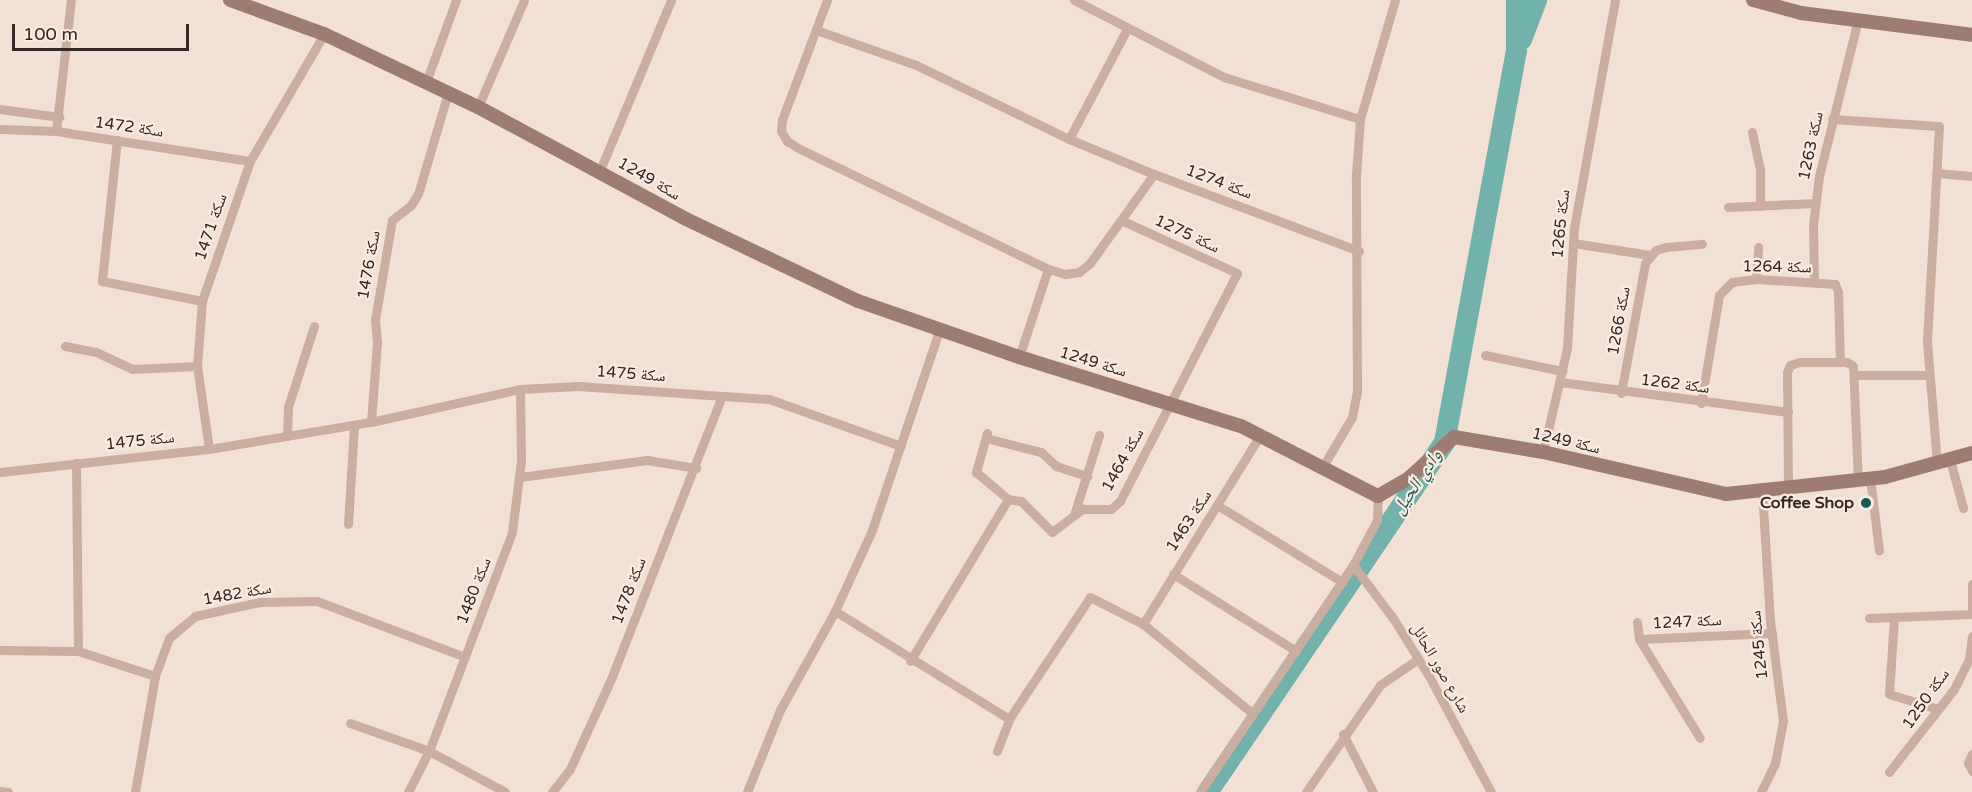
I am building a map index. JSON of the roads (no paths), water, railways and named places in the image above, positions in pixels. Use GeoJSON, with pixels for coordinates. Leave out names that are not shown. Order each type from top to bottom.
{"type":"FeatureCollection","features":[{"type":"Feature","properties":{"kind":"street"},"geometry":{"type":"LineString","coordinates":[[56,131],[71,0]]}},
{"type":"Feature","properties":{"kind":"street","name":"سكة 1249"},"geometry":{"type":"LineString","coordinates":[[230,0],[324,34],[426,82],[600,170],[686,219],[858,301],[939,331],[1171,404],[1260,435],[1378,496],[1409,478],[1454,437],[1543,452],[1726,494],[1864,479],[1943,462],[1972,453]]}},
{"type":"Feature","properties":{"kind":"street"},"geometry":{"type":"LineString","coordinates":[[426,82],[456,0]]}},
{"type":"Feature","properties":{"kind":"street"},"geometry":{"type":"LineString","coordinates":[[478,107],[524,0]]}},
{"type":"Feature","properties":{"kind":"street"},"geometry":{"type":"LineString","coordinates":[[600,170],[671,0]]}},
{"type":"Feature","properties":{"kind":"street"},"geometry":{"type":"LineString","coordinates":[[827,0],[782,120],[781,131],[787,141],[1048,269],[1079,272],[1123,221],[1154,174]]}},
{"type":"Feature","properties":{"kind":"street"},"geometry":{"type":"LineString","coordinates":[[1074,0],[1224,77],[1360,119]]}},
{"type":"Feature","properties":{"kind":"street","name":"سكة 1265"},"geometry":{"type":"LineString","coordinates":[[1543,452],[1560,382],[1569,331],[1572,243],[1595,96],[1615,0]]}},
{"type":"Feature","properties":{"kind":"street"},"geometry":{"type":"LineString","coordinates":[[1753,0],[1797,12],[1972,34]]}},
{"type":"Feature","properties":{"kind":"street"},"geometry":{"type":"LineString","coordinates":[[1787,0],[1819,13]]}},
{"type":"Feature","properties":{"kind":"street"},"geometry":{"type":"LineString","coordinates":[[1322,468],[1342,439],[1355,400],[1359,251],[1356,175],[1360,119],[1391,1]]}},
{"type":"Feature","properties":{"kind":"street","name":"سكة 1263"},"geometry":{"type":"LineString","coordinates":[[1814,282],[1816,203],[1832,119],[1858,19]]}},
{"type":"Feature","properties":{"kind":"street"},"geometry":{"type":"LineString","coordinates":[[1069,139],[1127,29]]}},
{"type":"Feature","properties":{"kind":"street","name":"سكة 1274"},"geometry":{"type":"LineString","coordinates":[[816,30],[916,66],[1069,139],[1154,174],[1359,251]]}},
{"type":"Feature","properties":{"kind":"street","name":"سكة 1471"},"geometry":{"type":"LineString","coordinates":[[209,448],[197,366],[202,301],[250,160],[324,34]]}},
{"type":"Feature","properties":{"kind":"street","name":"سكة 1476"},"geometry":{"type":"LineString","coordinates":[[371,422],[377,342],[375,320],[392,220],[418,194],[448,93]]}},
{"type":"Feature","properties":{"kind":"street"},"geometry":{"type":"LineString","coordinates":[[0,109],[59,117]]}},
{"type":"Feature","properties":{"kind":"street"},"geometry":{"type":"LineString","coordinates":[[1832,119],[1939,126],[1928,305],[1929,375],[1943,462],[1963,508]]}},
{"type":"Feature","properties":{"kind":"street","name":"سكة 1472"},"geometry":{"type":"LineString","coordinates":[[2,128],[56,131],[250,160]]}},
{"type":"Feature","properties":{"kind":"street"},"geometry":{"type":"LineString","coordinates":[[1752,132],[1760,171],[1760,206]]}},
{"type":"Feature","properties":{"kind":"street"},"geometry":{"type":"LineString","coordinates":[[117,140],[102,281],[202,301]]}},
{"type":"Feature","properties":{"kind":"street"},"geometry":{"type":"LineString","coordinates":[[1937,173],[1972,176]]}},
{"type":"Feature","properties":{"kind":"street"},"geometry":{"type":"LineString","coordinates":[[1728,207],[1816,203]]}},
{"type":"Feature","properties":{"kind":"street","name":"سكة 1275"},"geometry":{"type":"LineString","coordinates":[[1123,221],[1237,273]]}},
{"type":"Feature","properties":{"kind":"street"},"geometry":{"type":"LineString","coordinates":[[1572,243],[1650,255],[1666,247],[1702,244]]}},
{"type":"Feature","properties":{"kind":"street"},"geometry":{"type":"LineString","coordinates":[[1756,279],[1758,247]]}},
{"type":"Feature","properties":{"kind":"street","name":"سكة 1266"},"geometry":{"type":"LineString","coordinates":[[1621,393],[1642,273],[1650,255]]}},
{"type":"Feature","properties":{"kind":"street"},"geometry":{"type":"LineString","coordinates":[[1019,357],[1048,269]]}},
{"type":"Feature","properties":{"kind":"street","name":"سكة 1464"},"geometry":{"type":"LineString","coordinates":[[1008,499],[1021,501],[1052,532],[1083,509],[1111,508],[1120,501],[1237,273]]}},
{"type":"Feature","properties":{"kind":"street","name":"سكة 1264"},"geometry":{"type":"LineString","coordinates":[[1701,403],[1719,294],[1732,282],[1756,279],[1814,282],[1837,286],[1840,362]]}},
{"type":"Feature","properties":{"kind":"street"},"geometry":{"type":"LineString","coordinates":[[287,436],[288,407],[314,326]]}},
{"type":"Feature","properties":{"kind":"street"},"geometry":{"type":"LineString","coordinates":[[747,792],[780,710],[835,611],[872,530],[939,331]]}},
{"type":"Feature","properties":{"kind":"street"},"geometry":{"type":"LineString","coordinates":[[65,346],[96,352],[132,369],[197,366]]}},
{"type":"Feature","properties":{"kind":"street"},"geometry":{"type":"LineString","coordinates":[[1485,355],[1562,371]]}},
{"type":"Feature","properties":{"kind":"street"},"geometry":{"type":"LineString","coordinates":[[1788,486],[1790,365],[1840,362],[1852,364],[1864,479],[1880,550]]}},
{"type":"Feature","properties":{"kind":"street"},"geometry":{"type":"LineString","coordinates":[[1854,375],[1929,375]]}},
{"type":"Feature","properties":{"kind":"street","name":"سكة 1262"},"geometry":{"type":"LineString","coordinates":[[1560,382],[1621,393],[1788,412]]}},
{"type":"Feature","properties":{"kind":"street","name":"سكة 1475"},"geometry":{"type":"LineString","coordinates":[[0,471],[209,448],[371,422],[520,389],[578,386],[769,399],[901,446]]}},
{"type":"Feature","properties":{"kind":"street","name":"سكة 1480"},"geometry":{"type":"LineString","coordinates":[[408,792],[429,751],[512,532],[520,477],[520,389]]}},
{"type":"Feature","properties":{"kind":"street","name":"سكة 1478"},"geometry":{"type":"LineString","coordinates":[[552,792],[570,769],[611,679],[696,468],[722,396]]}},
{"type":"Feature","properties":{"kind":"street"},"geometry":{"type":"LineString","coordinates":[[348,524],[354,425]]}},
{"type":"Feature","properties":{"kind":"street"},"geometry":{"type":"LineString","coordinates":[[910,661],[1008,499],[976,472],[986,435],[1041,452],[1056,466],[1087,476]]}},
{"type":"Feature","properties":{"kind":"street"},"geometry":{"type":"LineString","coordinates":[[1074,515],[1099,435]]}},
{"type":"Feature","properties":{"kind":"street","name":"سكة 1463"},"geometry":{"type":"LineString","coordinates":[[1143,624],[1260,435]]}},
{"type":"Feature","properties":{"kind":"street"},"geometry":{"type":"LineString","coordinates":[[520,477],[647,460],[696,468]]}},
{"type":"Feature","properties":{"kind":"street"},"geometry":{"type":"LineString","coordinates":[[76,463],[78,651]]}},
{"type":"Feature","properties":{"kind":"street","name":"سكة 1245"},"geometry":{"type":"LineString","coordinates":[[1761,792],[1775,763],[1783,721],[1772,633],[1762,490]]}},
{"type":"Feature","properties":{"kind":"street"},"geometry":{"type":"LineString","coordinates":[[1200,792],[1353,565],[1377,520],[1378,496]]}},
{"type":"Feature","properties":{"kind":"street"},"geometry":{"type":"LineString","coordinates":[[1217,505],[1342,582]]}},
{"type":"Feature","properties":{"kind":"street","name":"شارع صور الحائل"},"geometry":{"type":"LineString","coordinates":[[1353,565],[1418,659],[1491,792]]}},
{"type":"Feature","properties":{"kind":"street"},"geometry":{"type":"LineString","coordinates":[[1173,574],[1296,651]]}},
{"type":"Feature","properties":{"kind":"street"},"geometry":{"type":"LineString","coordinates":[[1869,618],[1972,613],[1972,584]]}},
{"type":"Feature","properties":{"kind":"street"},"geometry":{"type":"LineString","coordinates":[[997,751],[1009,719],[1090,597],[1143,624],[1252,713]]}},
{"type":"Feature","properties":{"kind":"street","name":"سكة 1482"},"geometry":{"type":"LineString","coordinates":[[135,792],[155,676],[169,638],[195,616],[260,602],[317,601],[465,657]]}},
{"type":"Feature","properties":{"kind":"street"},"geometry":{"type":"LineString","coordinates":[[835,611],[910,661],[1009,719]]}},
{"type":"Feature","properties":{"kind":"street"},"geometry":{"type":"LineString","coordinates":[[1894,618],[1889,694],[1938,709]]}},
{"type":"Feature","properties":{"kind":"street","name":"سكة 1247"},"geometry":{"type":"LineString","coordinates":[[1637,622],[1639,639],[1700,738]]}},
{"type":"Feature","properties":{"kind":"street","name":"سكة 1247"},"geometry":{"type":"LineString","coordinates":[[1639,639],[1772,633]]}},
{"type":"Feature","properties":{"kind":"street","name":"سكة 1250"},"geometry":{"type":"LineString","coordinates":[[1890,772],[1938,709],[1970,661],[1972,636]]}},
{"type":"Feature","properties":{"kind":"street"},"geometry":{"type":"LineString","coordinates":[[0,650],[78,651],[155,676]]}},
{"type":"Feature","properties":{"kind":"street"},"geometry":{"type":"LineString","coordinates":[[1306,792],[1343,734],[1380,685],[1418,659]]}},
{"type":"Feature","properties":{"kind":"street"},"geometry":{"type":"LineString","coordinates":[[350,723],[429,751],[505,792]]}},
{"type":"Feature","properties":{"kind":"street"},"geometry":{"type":"LineString","coordinates":[[1343,734],[1373,792]]}},
{"type":"Feature","properties":{"kind":"street"},"geometry":{"type":"LineString","coordinates":[[1972,754],[1968,763],[1972,771]]}},
{"type":"Feature","properties":{"kind":"street"},"geometry":{"type":"LineString","coordinates":[[0,791],[8,792]]}},
{"type":"Feature","properties":{"kind":"waterway","name":"وادي الحيل"},"geometry":{"type":"LineString","coordinates":[[1207,792],[1444,442],[1516,51],[1516,0]]}},
{"type":"Feature","properties":{"kind":"waterway","name":"وادي الحيل"},"geometry":{"type":"LineString","coordinates":[[1521,39],[1536,0]]}},
{"type":"Feature","properties":{"kind":"place","name":"Coffee Shop"},"geometry":{"type":"Point","coordinates":[1866,503]}}]}
